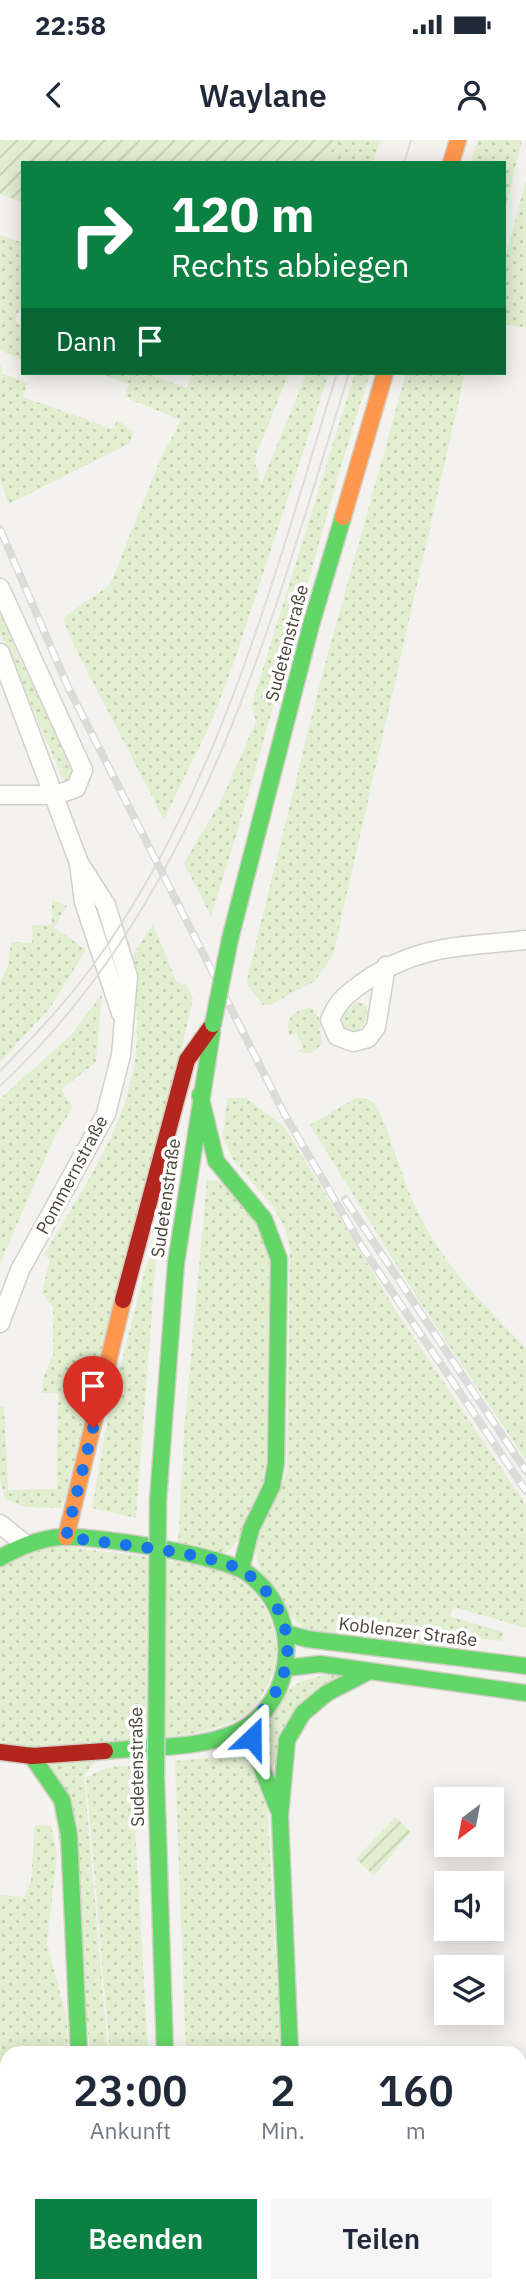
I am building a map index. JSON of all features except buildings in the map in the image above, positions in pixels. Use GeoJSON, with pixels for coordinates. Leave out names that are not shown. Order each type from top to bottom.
{"type":"FeatureCollection","features":[{"type":"Feature","properties":{"kind":"main road"},"geometry":{"type":"LineString","coordinates":[[452,161],[458,140]]}},
{"type":"Feature","properties":{"kind":"main road","name":"Sudetenstraße"},"geometry":{"type":"LineString","coordinates":[[165,2046],[156,1775],[158,1500],[176,1263],[201,1095],[230,939],[311,625],[384,375]]}},
{"type":"Feature","properties":{"kind":"main road"},"geometry":{"type":"LineString","coordinates":[[66,1537],[116,1326],[187,1060],[213,1024]]}},
{"type":"Feature","properties":{"kind":"main road"},"geometry":{"type":"LineString","coordinates":[[201,1095],[211,1146],[220,1167],[264,1217],[274,1234],[279,1259],[276,1463],[271,1486],[251,1529],[241,1569]]}},
{"type":"Feature","properties":{"kind":"main road"},"geometry":{"type":"LineString","coordinates":[[1,1557],[24,1544],[66,1537],[207,1559],[241,1569],[261,1584],[277,1606],[286,1633],[286,1668],[266,1708],[250,1725],[209,1741],[31,1755],[1,1754]]}},
{"type":"Feature","properties":{"kind":"main road","name":"Koblenzer Straße"},"geometry":{"type":"LineString","coordinates":[[286,1633],[307,1639],[526,1666]]}},
{"type":"Feature","properties":{"kind":"main road"},"geometry":{"type":"LineString","coordinates":[[286,1668],[320,1664],[526,1693]]}},
{"type":"Feature","properties":{"kind":"main road"},"geometry":{"type":"LineString","coordinates":[[290,2046],[280,1816],[287,1740],[303,1713],[327,1693],[368,1672]]}},
{"type":"Feature","properties":{"kind":"main road"},"geometry":{"type":"LineString","coordinates":[[250,1725],[254,1748],[280,1816]]}},
{"type":"Feature","properties":{"kind":"main road"},"geometry":{"type":"LineString","coordinates":[[31,1755],[62,1800],[69,1835],[79,2046]]}},
{"type":"Feature","properties":{"kind":"street"},"geometry":{"type":"LineString","coordinates":[[0,588],[83,770],[76,788],[55,795],[0,795]]}},
{"type":"Feature","properties":{"kind":"street","name":"Pommernstraße"},"geometry":{"type":"LineString","coordinates":[[0,653],[79,863],[102,897],[128,977],[121,1055],[106,1114],[20,1270],[0,1323]]}},
{"type":"Feature","properties":{"kind":"street"},"geometry":{"type":"LineString","coordinates":[[386,966],[414,954],[526,940]]}},
{"type":"Feature","properties":{"kind":"street"},"geometry":{"type":"LineString","coordinates":[[0,1524],[24,1544]]}},
{"type":"Feature","properties":{"kind":"green space"},"geometry":{"type":"Polygon","coordinates":[[[0,140],[335,140],[328,161],[21,161],[21,202],[0,194],[0,140]]]}},
{"type":"Feature","properties":{"kind":"green space"},"geometry":{"type":"Polygon","coordinates":[[[335,140],[381,140],[373,161],[328,161],[335,140]]]}},
{"type":"Feature","properties":{"kind":"green space"},"geometry":{"type":"Polygon","coordinates":[[[478,140],[522,140],[506,205],[506,161],[471,161],[478,140]]]}},
{"type":"Feature","properties":{"kind":"green space"},"geometry":{"type":"Polygon","coordinates":[[[526,180],[526,328],[506,324],[506,255],[526,180]]]}},
{"type":"Feature","properties":{"kind":"green space"},"geometry":{"type":"Polygon","coordinates":[[[0,235],[21,242],[21,306],[15,322],[21,325],[21,359],[0,350],[0,235]]]}},
{"type":"Feature","properties":{"kind":"green space"},"geometry":{"type":"Polygon","coordinates":[[[0,363],[3,374],[27,383],[23,397],[113,429],[117,420],[134,432],[130,443],[9,504],[0,480],[0,363]]]}},
{"type":"Feature","properties":{"kind":"green space"},"geometry":{"type":"Polygon","coordinates":[[[103,375],[151,375],[187,388],[192,375],[288,375],[254,460],[261,484],[306,375],[328,375],[232,668],[209,727],[164,819],[73,644],[63,618],[110,585],[161,458],[181,420],[125,397],[129,384],[103,375]]]}},
{"type":"Feature","properties":{"kind":"green space"},"geometry":{"type":"Polygon","coordinates":[[[354,375],[369,375],[211,916],[184,863],[219,805],[256,722],[252,704],[354,375]]]}},
{"type":"Feature","properties":{"kind":"green space"},"geometry":{"type":"Polygon","coordinates":[[[405,375],[465,375],[333,955],[315,981],[270,1005],[263,1005],[246,983],[321,679],[405,375]]]}},
{"type":"Feature","properties":{"kind":"green space"},"geometry":{"type":"Polygon","coordinates":[[[0,611],[17,653],[71,763],[72,779],[66,786],[0,633],[0,611]]]}},
{"type":"Feature","properties":{"kind":"green space"},"geometry":{"type":"Polygon","coordinates":[[[52,900],[67,906],[54,927],[86,950],[50,1008],[0,1062],[0,982],[8,966],[11,942],[32,943],[33,925],[52,925],[52,900]]]}},
{"type":"Feature","properties":{"kind":"green space"},"geometry":{"type":"Polygon","coordinates":[[[153,924],[177,983],[187,985],[193,999],[171,1093],[62,1508],[26,1507],[5,1499],[0,1479],[0,1407],[4,1407],[8,1490],[57,1489],[58,1393],[42,1393],[43,1378],[53,1355],[53,1307],[42,1293],[50,1259],[44,1255],[87,1183],[120,1116],[131,1082],[137,1045],[137,1005],[130,960],[153,924]]]}},
{"type":"Feature","properties":{"kind":"green space"},"geometry":{"type":"Polygon","coordinates":[[[102,994],[96,1062],[61,1090],[73,1107],[55,1136],[0,1264],[0,1099],[71,1035],[102,994]]]}},
{"type":"Feature","properties":{"kind":"green space"},"geometry":{"type":"Polygon","coordinates":[[[358,1001],[367,1007],[365,1021],[356,1032],[348,1031],[342,1025],[342,1015],[358,1001]]]}},
{"type":"Feature","properties":{"kind":"green space"},"geometry":{"type":"Polygon","coordinates":[[[312,1008],[319,1018],[322,1043],[308,1053],[297,1051],[303,1048],[296,1033],[289,1036],[288,1024],[296,1012],[312,1008]]]}},
{"type":"Feature","properties":{"kind":"green space"},"geometry":{"type":"Polygon","coordinates":[[[227,1098],[246,1098],[284,1126],[398,1314],[526,1505],[526,1628],[454,1607],[449,1616],[503,1632],[502,1641],[475,1638],[474,1644],[449,1648],[310,1633],[280,1604],[264,1578],[258,1564],[257,1538],[287,1469],[290,1250],[286,1231],[274,1208],[233,1160],[223,1137],[227,1098]]]}},
{"type":"Feature","properties":{"kind":"green space"},"geometry":{"type":"Polygon","coordinates":[[[356,1098],[366,1098],[376,1105],[417,1210],[434,1242],[484,1305],[526,1348],[526,1460],[418,1299],[310,1125],[356,1098]]]}},
{"type":"Feature","properties":{"kind":"green space"},"geometry":{"type":"Polygon","coordinates":[[[207,1180],[222,1182],[259,1223],[269,1256],[267,1461],[258,1499],[247,1525],[241,1536],[224,1554],[178,1544],[184,1433],[207,1180]]]}},
{"type":"Feature","properties":{"kind":"green space"},"geometry":{"type":"Polygon","coordinates":[[[157,1245],[136,1518],[92,1508],[110,1407],[146,1266],[157,1245]]]}},
{"type":"Feature","properties":{"kind":"green space"},"geometry":{"type":"Polygon","coordinates":[[[59,1546],[200,1566],[237,1579],[246,1585],[267,1612],[276,1644],[275,1665],[269,1684],[258,1701],[244,1715],[216,1728],[164,1738],[26,1748],[0,1741],[0,1568],[29,1553],[59,1546]]]}},
{"type":"Feature","properties":{"kind":"green space"},"geometry":{"type":"Polygon","coordinates":[[[346,1672],[275,1765],[270,1766],[262,1729],[287,1692],[302,1681],[346,1672]]]}},
{"type":"Feature","properties":{"kind":"green space"},"geometry":{"type":"Polygon","coordinates":[[[246,1745],[267,1800],[281,2046],[186,2046],[175,1761],[209,1758],[246,1745]]]}},
{"type":"Feature","properties":{"kind":"green space"},"geometry":{"type":"Polygon","coordinates":[[[97,1759],[84,1775],[107,2046],[90,2046],[47,1762],[97,1759]]]}},
{"type":"Feature","properties":{"kind":"green space"},"geometry":{"type":"Polygon","coordinates":[[[134,1765],[134,1811],[148,2046],[109,2046],[86,1777],[108,1767],[134,1765]]]}},
{"type":"Feature","properties":{"kind":"green space"},"geometry":{"type":"Polygon","coordinates":[[[395,1817],[411,1832],[374,1876],[356,1859],[395,1817]]]}},
{"type":"Feature","properties":{"kind":"green space"},"geometry":{"type":"Polygon","coordinates":[[[51,1825],[57,1855],[47,1944],[67,2019],[68,2046],[0,2046],[0,1895],[24,1897],[31,1881],[35,1826],[51,1825]]]}},
{"type":"Feature","properties":{"kind":"tram line"},"geometry":{"type":"LineString","coordinates":[[405,161],[411,140]]}},
{"type":"Feature","properties":{"kind":"tram line"},"geometry":{"type":"LineString","coordinates":[[0,1071],[59,1008],[91,968],[136,901],[175,830],[238,681],[290,527],[336,375]]}},
{"type":"Feature","properties":{"kind":"tram line"},"geometry":{"type":"LineString","coordinates":[[0,1086],[69,1012],[128,931],[177,845],[220,754],[257,660],[348,375]]}},
{"type":"Feature","properties":{"kind":"railway"},"geometry":{"type":"LineString","coordinates":[[0,529],[69,689],[285,1115],[364,1250],[526,1491]]}},
{"type":"Feature","properties":{"kind":"railway"},"geometry":{"type":"LineString","coordinates":[[345,1199],[526,1471]]}},
{"type":"Feature","properties":{"kind":"traffic: fast"},"geometry":{"type":"LineString","coordinates":[[230,939],[311,625],[343,517]]}},
{"type":"Feature","properties":{"kind":"traffic: fast"},"geometry":{"type":"LineString","coordinates":[[213,1024],[230,939]]}},
{"type":"Feature","properties":{"kind":"traffic: fast"},"geometry":{"type":"LineString","coordinates":[[158,1500],[176,1263],[212,1032]]}},
{"type":"Feature","properties":{"kind":"traffic: fast"},"geometry":{"type":"LineString","coordinates":[[200,1095],[216,1161],[264,1219],[279,1259],[276,1463],[272,1486],[251,1529],[241,1569]]}},
{"type":"Feature","properties":{"kind":"traffic: fast"},"geometry":{"type":"LineString","coordinates":[[156,1775],[158,1500]]}},
{"type":"Feature","properties":{"kind":"traffic: fast"},"geometry":{"type":"LineString","coordinates":[[0,1558],[29,1544],[60,1537],[99,1539],[156,1548],[233,1566],[258,1582],[275,1604],[286,1643],[284,1671],[273,1699],[253,1722],[237,1732],[206,1742],[105,1751]]}},
{"type":"Feature","properties":{"kind":"traffic: fast"},"geometry":{"type":"LineString","coordinates":[[286,1633],[307,1639],[526,1666]]}},
{"type":"Feature","properties":{"kind":"traffic: fast"},"geometry":{"type":"LineString","coordinates":[[286,1668],[320,1664],[526,1693]]}},
{"type":"Feature","properties":{"kind":"traffic: fast"},"geometry":{"type":"LineString","coordinates":[[290,2046],[280,1816],[287,1740],[303,1713],[327,1693],[368,1672]]}},
{"type":"Feature","properties":{"kind":"traffic: fast"},"geometry":{"type":"LineString","coordinates":[[250,1725],[254,1748],[278,1809]]}},
{"type":"Feature","properties":{"kind":"traffic: fast"},"geometry":{"type":"LineString","coordinates":[[31,1755],[62,1800],[69,1835],[79,2046]]}},
{"type":"Feature","properties":{"kind":"traffic: fast"},"geometry":{"type":"LineString","coordinates":[[156,1775],[165,2046]]}},
{"type":"Feature","properties":{"kind":"traffic: slow"},"geometry":{"type":"LineString","coordinates":[[452,161],[458,140]]}},
{"type":"Feature","properties":{"kind":"traffic: slow"},"geometry":{"type":"LineString","coordinates":[[343,517],[384,375]]}},
{"type":"Feature","properties":{"kind":"traffic: slow"},"geometry":{"type":"LineString","coordinates":[[66,1537],[123,1300]]}},
{"type":"Feature","properties":{"kind":"traffic: jam"},"geometry":{"type":"LineString","coordinates":[[123,1300],[187,1060],[213,1024]]}},
{"type":"Feature","properties":{"kind":"traffic: jam"},"geometry":{"type":"LineString","coordinates":[[0,1752],[32,1756],[105,1751]]}},
{"type":"Feature","properties":{"kind":"route"},"geometry":{"type":"LineString","coordinates":[[93,1428],[74,1516],[66,1537],[207,1559],[241,1569],[261,1584],[277,1606],[286,1633],[286,1668],[266,1708],[250,1725],[252,1738]]}}]}
